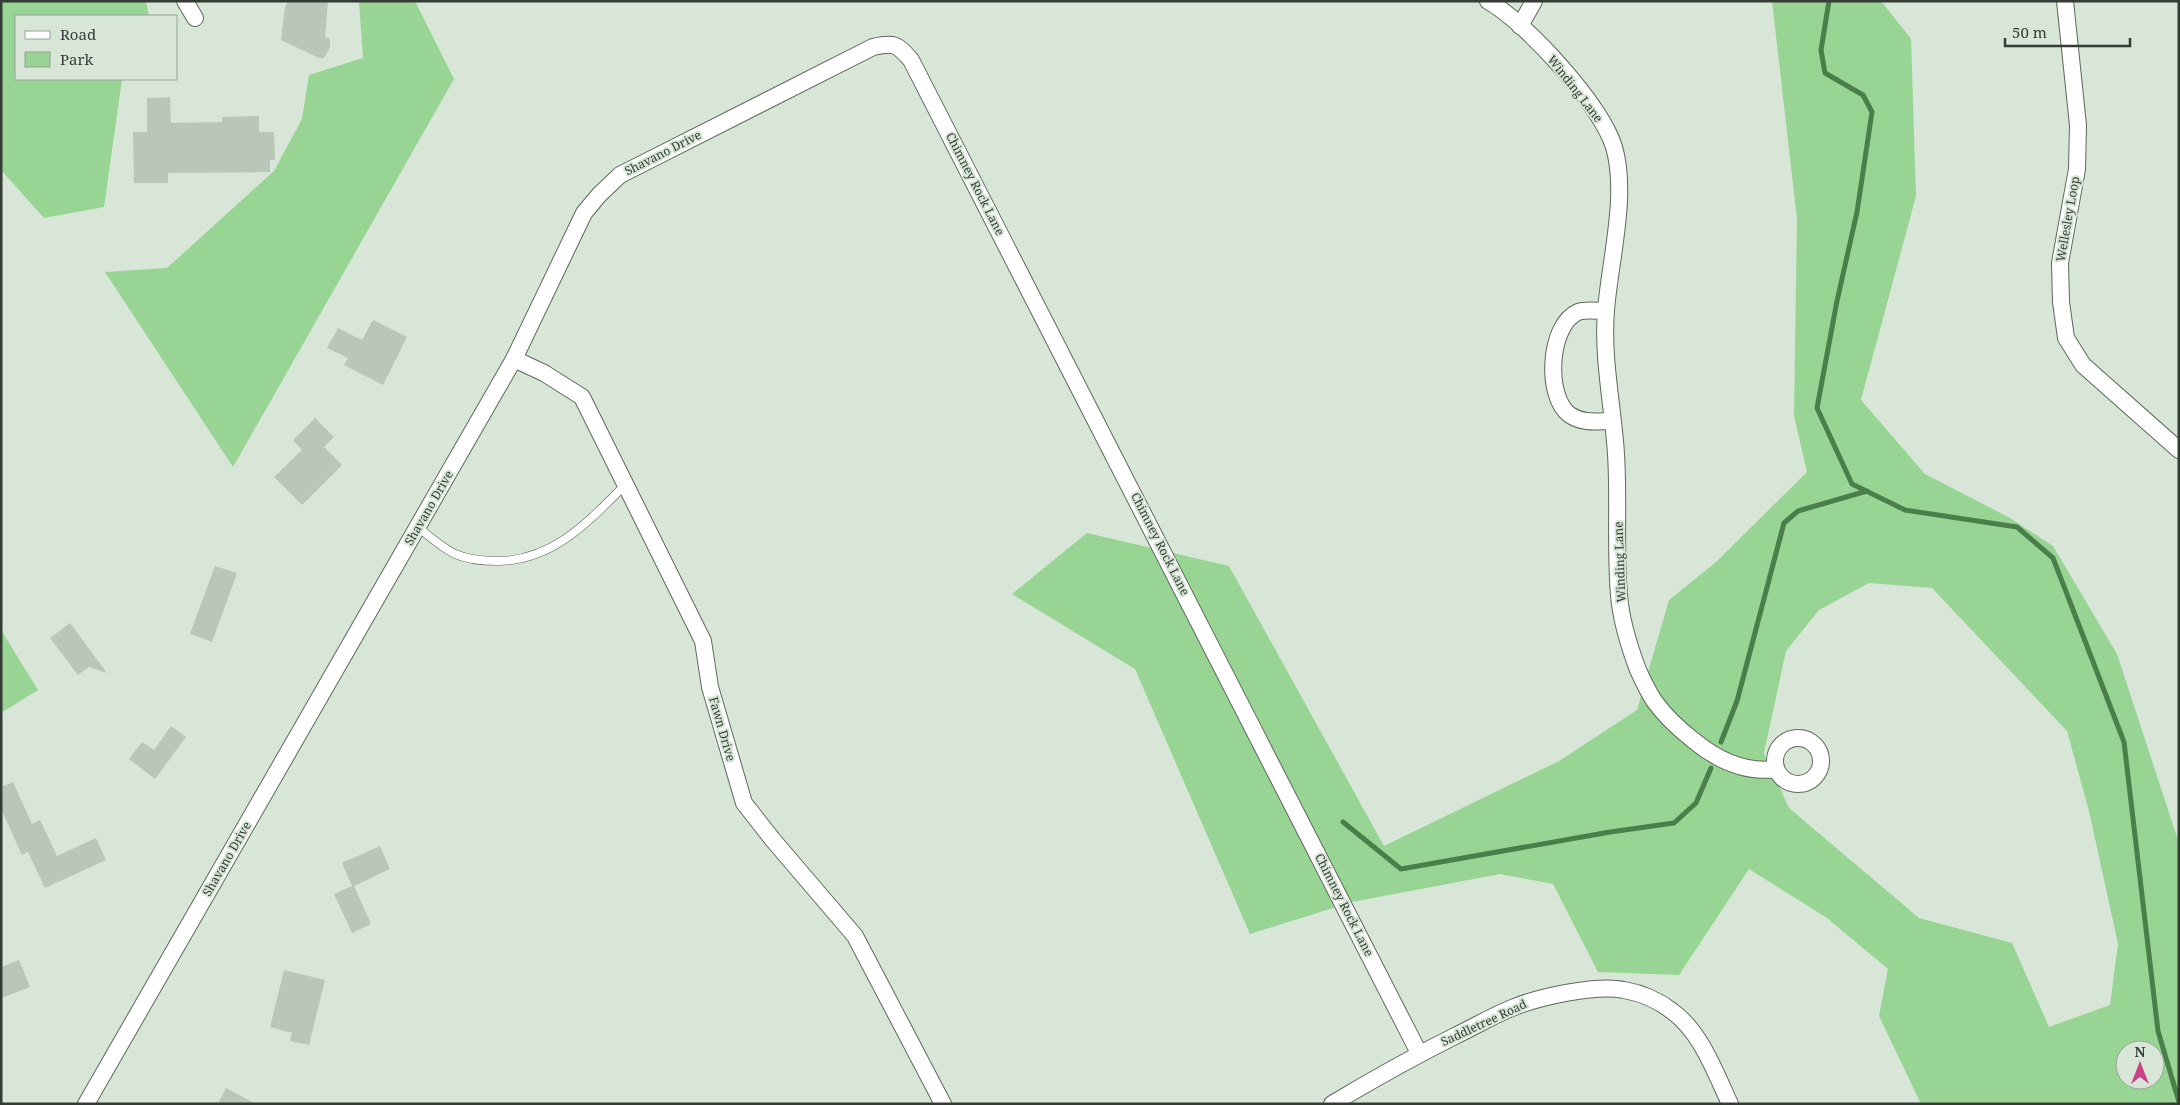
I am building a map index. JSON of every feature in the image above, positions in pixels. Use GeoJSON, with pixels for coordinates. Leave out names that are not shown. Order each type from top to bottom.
{"type":"FeatureCollection","features":[{"type":"Feature","properties":{"kind":"street"},"geometry":{"type":"LineString","coordinates":[[185,1],[195,18]]}},
{"type":"Feature","properties":{"kind":"street","name":"Winding Lane"},"geometry":{"type":"LineString","coordinates":[[1488,1],[1537,42],[1600,117],[1613,146],[1620,173],[1619,198],[1606,311],[1605,350],[1616,453],[1619,596],[1628,643],[1646,687],[1673,723],[1703,748],[1741,768],[1760,771],[1776,769]]}},
{"type":"Feature","properties":{"kind":"street"},"geometry":{"type":"LineString","coordinates":[[1520,26],[1534,1]]}},
{"type":"Feature","properties":{"kind":"street","name":"Wellesley Loop"},"geometry":{"type":"LineString","coordinates":[[2065,1],[2078,125],[2077,169],[2060,263],[2061,302],[2066,338],[2084,365],[2179,450]]}},
{"type":"Feature","properties":{"kind":"street","name":"Shavano Drive"},"geometry":{"type":"LineString","coordinates":[[86,1104],[514,360],[584,213],[620,175],[873,47],[890,43]]}},
{"type":"Feature","properties":{"kind":"street","name":"Chimney Rock Lane"},"geometry":{"type":"LineString","coordinates":[[890,43],[900,48],[911,60],[1419,1053]]}},
{"type":"Feature","properties":{"kind":"street"},"geometry":{"type":"LineString","coordinates":[[1606,311],[1579,312],[1563,325],[1555,342],[1553,369],[1556,395],[1570,415],[1589,422],[1612,421]]}},
{"type":"Feature","properties":{"kind":"street","name":"Fawn Drive"},"geometry":{"type":"LineString","coordinates":[[514,360],[544,373],[582,397],[703,641],[710,687],[744,803],[855,936],[943,1104]]}},
{"type":"Feature","properties":{"kind":"street","name":"Saddletree Road"},"geometry":{"type":"LineString","coordinates":[[1332,1104],[1419,1053],[1513,1007],[1548,996],[1587,990],[1622,989],[1648,998],[1673,1012],[1693,1033],[1710,1062],[1730,1104]]}},
{"type":"Feature","properties":{"kind":"lane"},"geometry":{"type":"LineString","coordinates":[[418,527],[436,542],[456,554],[478,561],[506,561],[535,556],[556,546],[584,525],[625,485]]}},
{"type":"Feature","properties":{"kind":"green space"},"geometry":{"type":"Polygon","coordinates":[[[1,1],[146,1],[149,15],[15,15],[15,80],[122,80],[104,207],[44,218],[1,170],[1,1]]]}},
{"type":"Feature","properties":{"kind":"green space"},"geometry":{"type":"Polygon","coordinates":[[[359,1],[415,1],[454,79],[233,467],[105,272],[167,268],[274,171],[302,119],[309,75],[363,58],[359,1]]]}},
{"type":"Feature","properties":{"kind":"green space"},"geometry":{"type":"Polygon","coordinates":[[[1772,1],[1881,1],[1911,39],[1916,196],[1861,400],[1925,474],[2010,518],[2053,546],[2117,654],[2179,843],[2179,1104],[1921,1104],[1879,1016],[1888,969],[1827,918],[1749,869],[1679,975],[1598,972],[1553,884],[1500,874],[1352,902],[1250,934],[1135,669],[1012,594],[1087,533],[1229,566],[1384,846],[1559,761],[1637,710],[1669,600],[1715,563],[1807,472],[1794,416],[1797,219],[1772,1]],[[1869,583],[1819,610],[1786,651],[1764,753],[1789,808],[1919,918],[2012,943],[2049,1027],[2110,1005],[2118,944],[2089,811],[2067,731],[1932,588],[1869,583]]]}},
{"type":"Feature","properties":{"kind":"green space"},"geometry":{"type":"Polygon","coordinates":[[[1,630],[38,690],[1,713],[1,630]]]}},
{"type":"Feature","properties":{"kind":"building"},"geometry":{"type":"Polygon","coordinates":[[[288,1],[328,1],[325,37],[330,39],[330,47],[324,58],[319,58],[281,40],[285,7],[288,1]]]}},
{"type":"Feature","properties":{"kind":"building"},"geometry":{"type":"Polygon","coordinates":[[[170,97],[171,123],[222,122],[222,117],[259,116],[259,132],[274,132],[275,160],[270,160],[270,172],[168,173],[168,183],[134,183],[133,132],[147,132],[147,98],[170,97]]]}},
{"type":"Feature","properties":{"kind":"building"},"geometry":{"type":"Polygon","coordinates":[[[373,320],[407,337],[383,385],[344,365],[348,358],[327,348],[338,328],[362,340],[373,320]]]}},
{"type":"Feature","properties":{"kind":"building"},"geometry":{"type":"Polygon","coordinates":[[[315,418],[334,437],[324,447],[342,465],[302,505],[274,477],[302,450],[293,440],[315,418]]]}},
{"type":"Feature","properties":{"kind":"building"},"geometry":{"type":"Polygon","coordinates":[[[215,566],[237,573],[212,642],[190,634],[215,566]]]}},
{"type":"Feature","properties":{"kind":"building"},"geometry":{"type":"Polygon","coordinates":[[[70,623],[107,673],[89,667],[78,675],[50,638],[70,623]]]}},
{"type":"Feature","properties":{"kind":"building"},"geometry":{"type":"Polygon","coordinates":[[[171,726],[186,737],[155,779],[129,759],[142,742],[154,750],[171,726]]]}},
{"type":"Feature","properties":{"kind":"building"},"geometry":{"type":"Polygon","coordinates":[[[13,782],[32,824],[40,820],[57,856],[96,838],[106,860],[45,888],[28,852],[22,855],[1,809],[1,787],[13,782]]]}},
{"type":"Feature","properties":{"kind":"building"},"geometry":{"type":"Polygon","coordinates":[[[380,846],[390,869],[354,886],[371,924],[352,933],[334,894],[352,886],[342,863],[380,846]]]}},
{"type":"Feature","properties":{"kind":"building"},"geometry":{"type":"Polygon","coordinates":[[[19,960],[30,987],[1,998],[1,967],[19,960]]]}},
{"type":"Feature","properties":{"kind":"building"},"geometry":{"type":"Polygon","coordinates":[[[284,970],[325,980],[309,1045],[290,1041],[292,1033],[270,1027],[284,970]]]}},
{"type":"Feature","properties":{"kind":"building"},"geometry":{"type":"Polygon","coordinates":[[[226,1088],[256,1104],[218,1104],[226,1088]]]}},
{"type":"Feature","properties":{"kind":"waterway"},"geometry":{"type":"LineString","coordinates":[[1829,1],[1821,50],[1825,73],[1863,95],[1872,112],[1857,212],[1837,301],[1817,408],[1852,484],[1905,510],[2017,527],[2053,558],[2124,742],[2158,1031],[2179,1102]]}},
{"type":"Feature","properties":{"kind":"waterway"},"geometry":{"type":"LineString","coordinates":[[1721,742],[1737,701],[1784,523],[1798,511],[1867,491]]}},
{"type":"Feature","properties":{"kind":"waterway"},"geometry":{"type":"LineString","coordinates":[[1343,822],[1401,869],[1610,832],[1674,823],[1696,803],[1711,768]]}}]}
